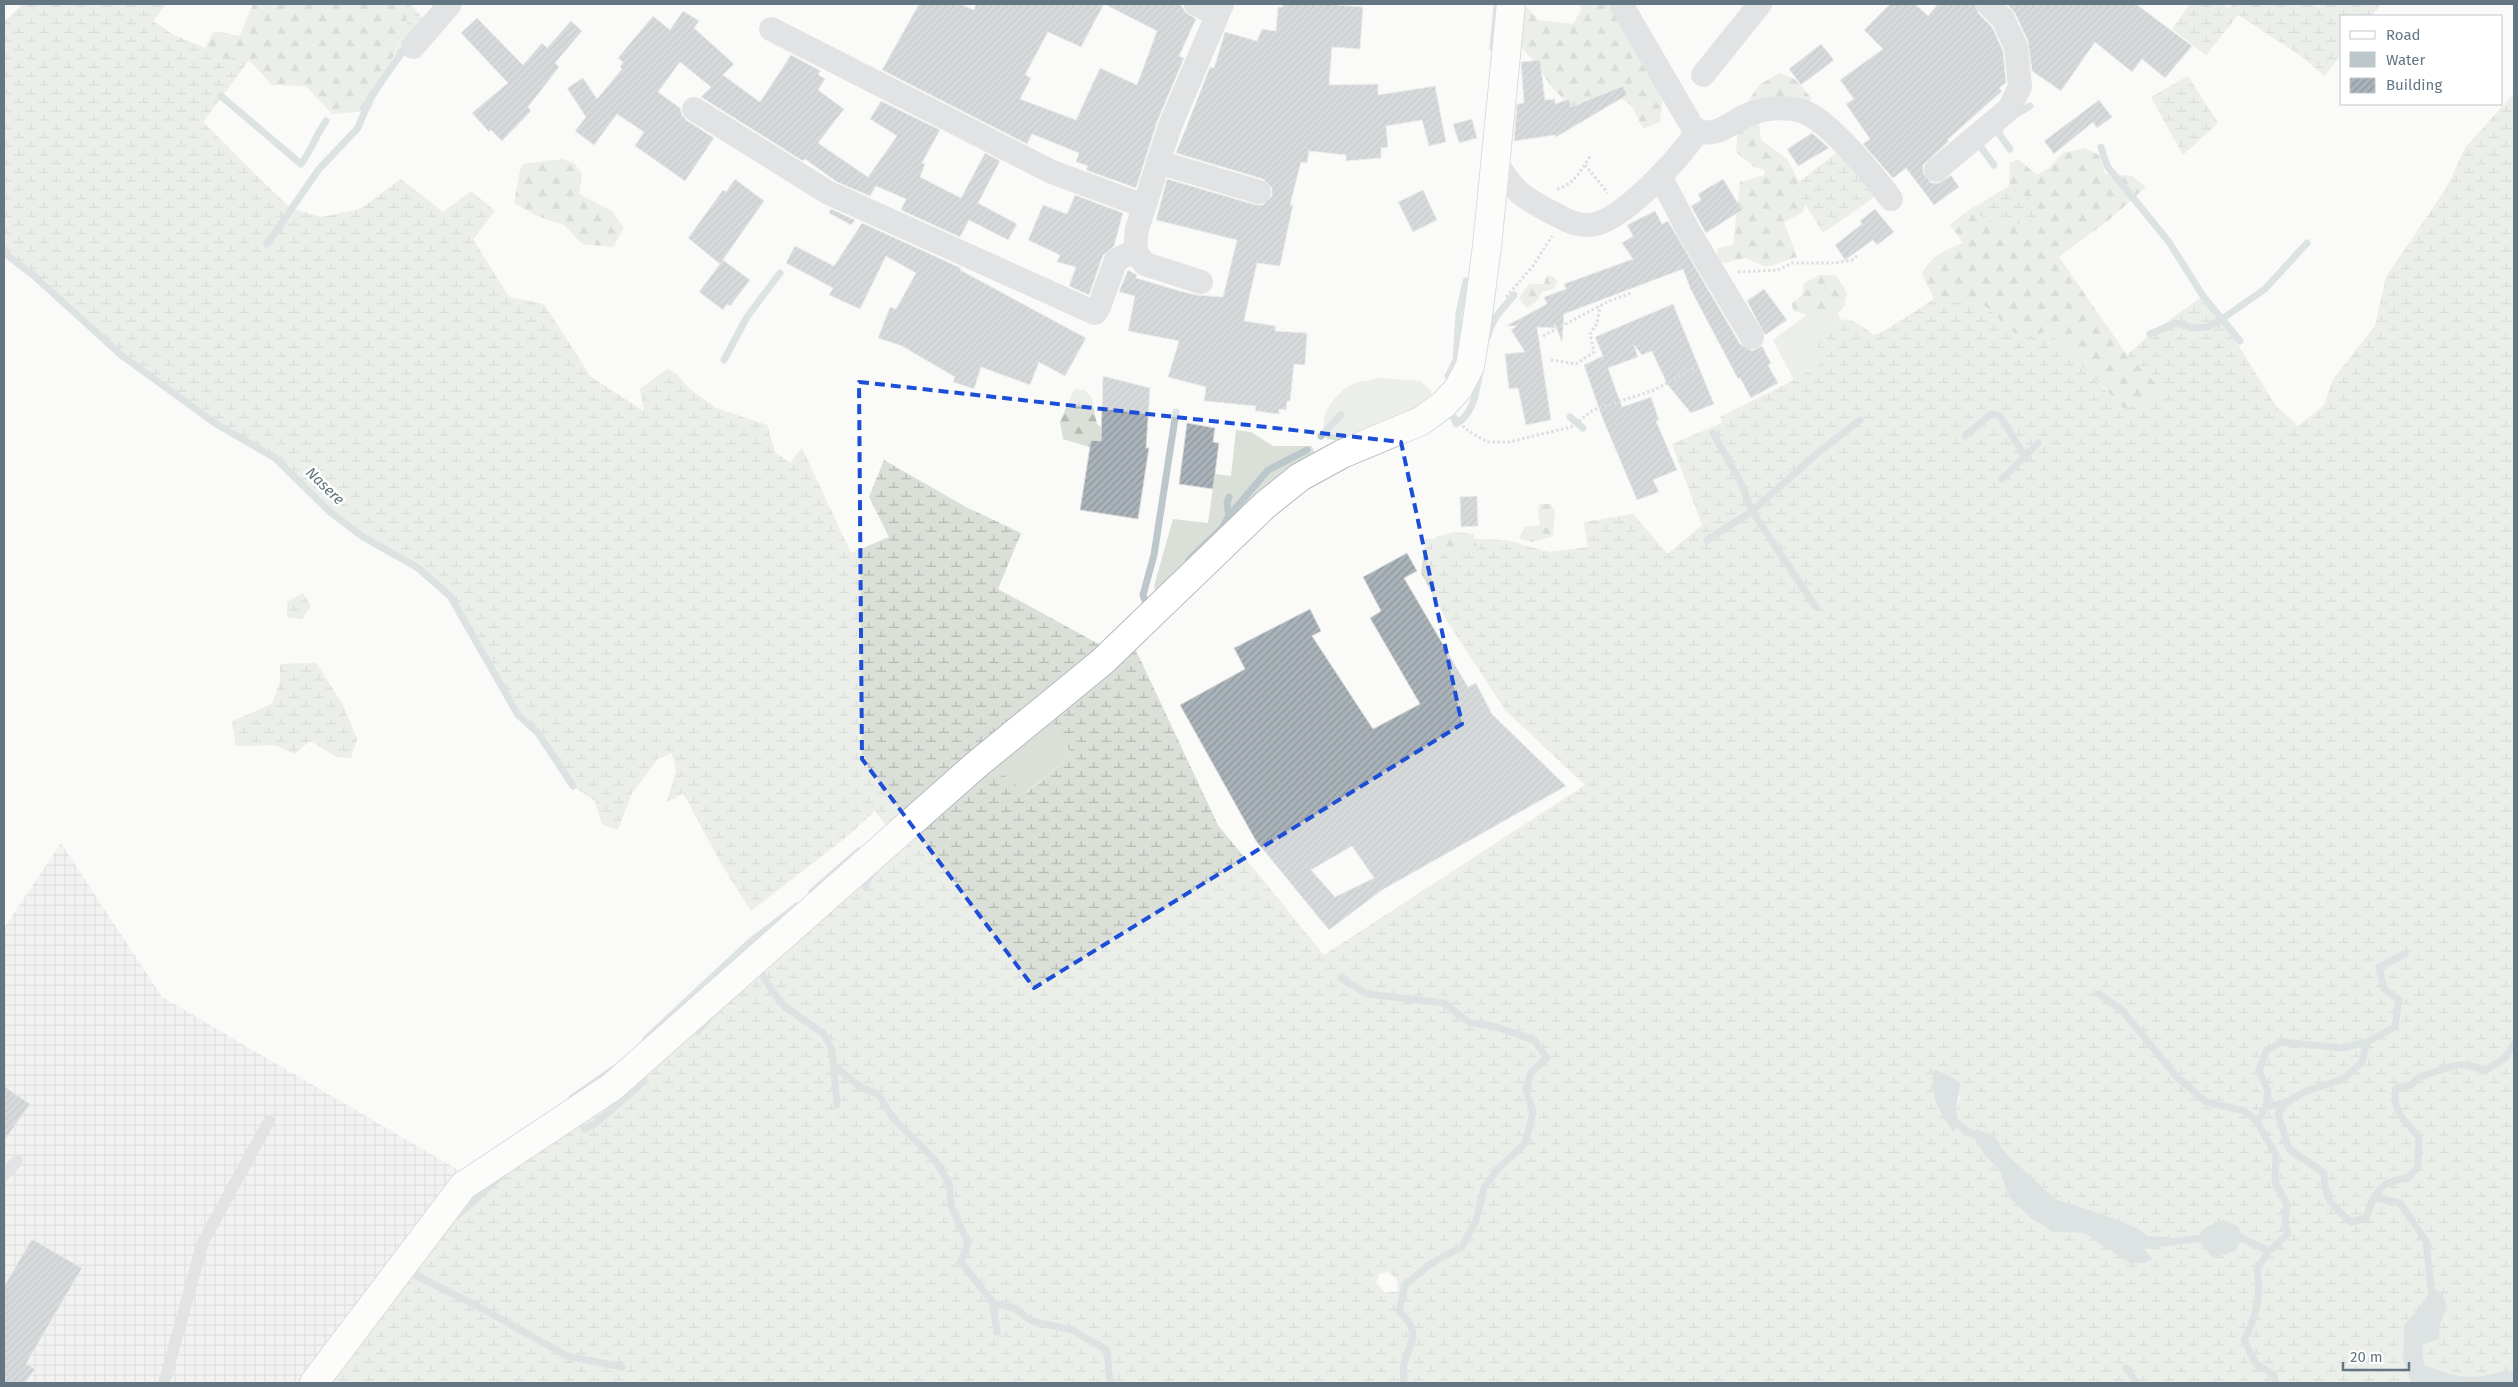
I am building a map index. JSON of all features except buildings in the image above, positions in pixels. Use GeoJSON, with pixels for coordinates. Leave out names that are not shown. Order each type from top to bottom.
{"type":"FeatureCollection","features":[{"type":"Feature","properties":{"kind":"street"},"geometry":{"type":"LineString","coordinates":[[413,47],[450,4]]}},
{"type":"Feature","properties":{"kind":"street"},"geometry":{"type":"LineString","coordinates":[[314,1383],[463,1186],[612,1086],[976,765],[1102,662],[1265,505],[1300,477],[1325,463],[1421,421],[1444,404],[1458,388],[1470,366],[1478,322],[1496,162],[1510,4]]}},
{"type":"Feature","properties":{"kind":"street"},"geometry":{"type":"LineString","coordinates":[[1621,4],[1633,21],[1685,117],[1698,131],[1707,134],[1719,132],[1745,116],[1766,110],[1801,111],[1813,116],[1864,163],[1891,200]]}},
{"type":"Feature","properties":{"kind":"street"},"geometry":{"type":"LineString","coordinates":[[1704,75],[1760,4]]}},
{"type":"Feature","properties":{"kind":"street"},"geometry":{"type":"LineString","coordinates":[[1936,170],[2009,109],[2020,86],[2016,47],[2004,19],[1988,4]]}},
{"type":"Feature","properties":{"kind":"street"},"geometry":{"type":"LineString","coordinates":[[1201,282],[1145,264],[1136,251],[1137,229],[1144,206],[1211,7]]}},
{"type":"Feature","properties":{"kind":"street"},"geometry":{"type":"LineString","coordinates":[[771,29],[1052,172],[1144,206]]}},
{"type":"Feature","properties":{"kind":"street"},"geometry":{"type":"LineString","coordinates":[[694,109],[827,192],[1095,313],[1099,307],[1116,260],[1136,251]]}},
{"type":"Feature","properties":{"kind":"street"},"geometry":{"type":"LineString","coordinates":[[1496,162],[1513,189],[1521,196],[1573,223],[1598,224],[1640,196],[1660,176],[1698,131]]}},
{"type":"Feature","properties":{"kind":"street"},"geometry":{"type":"LineString","coordinates":[[1158,162],[1259,192]]}},
{"type":"Feature","properties":{"kind":"street"},"geometry":{"type":"LineString","coordinates":[[1660,176],[1688,230],[1752,337]]}},
{"type":"Feature","properties":{"kind":"lane"},"geometry":{"type":"LineString","coordinates":[[164,1383],[203,1242],[269,1120]]}},
{"type":"Feature","properties":{"kind":"lane"},"geometry":{"type":"LineString","coordinates":[[4,1175],[17,1161]]}},
{"type":"Feature","properties":{"kind":"path"},"geometry":{"type":"LineString","coordinates":[[1548,188],[1568,186],[1591,154]]}},
{"type":"Feature","properties":{"kind":"path"},"geometry":{"type":"LineString","coordinates":[[1584,165],[1621,209]]}},
{"type":"Feature","properties":{"kind":"path"},"geometry":{"type":"LineString","coordinates":[[1478,322],[1501,303],[1533,266],[1554,232]]}},
{"type":"Feature","properties":{"kind":"path"},"geometry":{"type":"LineString","coordinates":[[1716,276],[1733,272],[1758,273],[1778,270],[1792,264],[1834,264],[1852,260],[1858,255]]}},
{"type":"Feature","properties":{"kind":"path"},"geometry":{"type":"LineString","coordinates":[[1543,336],[1600,306],[1631,293]]}},
{"type":"Feature","properties":{"kind":"path"},"geometry":{"type":"LineString","coordinates":[[1551,360],[1576,364],[1594,352],[1590,334],[1597,324],[1600,306]]}},
{"type":"Feature","properties":{"kind":"path"},"geometry":{"type":"LineString","coordinates":[[1463,424],[1464,428],[1487,442],[1509,442],[1564,430],[1573,426],[1593,410],[1654,390],[1695,368]]}},
{"type":"Feature","properties":{"kind":"highlighted area"},"geometry":{"type":"Polygon","coordinates":[[[859,382],[1401,442],[1462,724],[1034,988],[862,759],[859,382]]]}},
{"type":"Feature","properties":{"kind":"shaded area"},"geometry":{"type":"Polygon","coordinates":[[[61,843],[162,997],[460,1171],[314,1383],[4,1383],[4,928],[61,843]]]}},
{"type":"Feature","properties":{"kind":"green space"},"geometry":{"type":"Polygon","coordinates":[[[23,4],[166,4],[153,21],[174,35],[205,48],[218,62],[231,59],[236,45],[249,60],[203,122],[290,208],[322,217],[360,209],[401,179],[443,212],[471,191],[495,211],[473,239],[509,297],[544,304],[591,377],[644,411],[640,389],[667,369],[677,374],[687,387],[716,408],[767,425],[775,452],[790,463],[802,448],[851,553],[889,537],[869,497],[884,460],[966,507],[1021,533],[998,589],[1106,648],[891,832],[875,811],[849,835],[751,911],[722,865],[683,793],[667,802],[676,771],[672,753],[658,759],[631,795],[618,830],[602,824],[595,801],[573,786],[538,733],[518,715],[450,596],[418,568],[363,537],[330,512],[275,458],[216,424],[121,355],[33,275],[4,253],[4,22],[23,4]]]}},
{"type":"Feature","properties":{"kind":"green space"},"geometry":{"type":"Polygon","coordinates":[[[253,4],[406,4],[407,24],[370,111],[332,114],[306,86],[272,85],[236,46],[231,59],[218,62],[205,48],[214,31],[240,36],[253,4]]]}},
{"type":"Feature","properties":{"kind":"green space"},"geometry":{"type":"Polygon","coordinates":[[[406,4],[411,4],[426,23],[399,63],[394,57],[407,24],[406,4]]]}},
{"type":"Feature","properties":{"kind":"green space"},"geometry":{"type":"Polygon","coordinates":[[[1523,4],[1539,20],[1573,24],[1581,10],[1580,4],[1608,4],[1623,25],[1663,96],[1660,122],[1643,129],[1632,106],[1613,91],[1572,107],[1553,89],[1534,61],[1521,47],[1523,4]]]}},
{"type":"Feature","properties":{"kind":"green space"},"geometry":{"type":"Polygon","coordinates":[[[2190,4],[2223,4],[2229,8],[2234,4],[2309,4],[2319,7],[2321,4],[2381,4],[2373,15],[2340,15],[2340,56],[2324,76],[2304,58],[2238,15],[2206,55],[2172,29],[2190,4]]]}},
{"type":"Feature","properties":{"kind":"green space"},"geometry":{"type":"Polygon","coordinates":[[[1780,73],[1796,80],[1812,99],[1805,106],[1764,117],[1759,125],[1761,140],[1787,159],[1807,197],[1803,212],[1784,222],[1797,257],[1767,267],[1745,258],[1724,263],[1716,260],[1718,248],[1733,245],[1740,182],[1764,175],[1765,170],[1754,167],[1736,152],[1738,131],[1751,107],[1748,101],[1759,85],[1780,73]]]}},
{"type":"Feature","properties":{"kind":"green space"},"geometry":{"type":"Polygon","coordinates":[[[2188,76],[2218,123],[2183,155],[2151,97],[2188,76]]]}},
{"type":"Feature","properties":{"kind":"green space"},"geometry":{"type":"Polygon","coordinates":[[[2514,93],[2514,1371],[2465,1377],[2424,1365],[2422,1345],[2438,1339],[2440,1324],[2447,1308],[2432,1289],[2404,1325],[2403,1360],[2411,1383],[324,1383],[458,1214],[484,1190],[993,766],[1026,793],[1072,755],[1049,716],[1094,687],[1134,646],[1218,825],[1324,955],[1585,785],[1506,711],[1447,621],[1421,573],[1425,539],[1435,539],[1432,548],[1438,552],[1455,556],[1477,545],[1475,539],[1506,540],[1549,552],[1588,547],[1584,522],[1633,514],[1668,554],[1702,525],[1672,444],[1722,423],[1720,417],[1794,380],[1821,363],[1816,337],[1839,321],[1850,320],[1874,335],[1886,330],[1934,299],[1985,306],[2021,339],[2048,331],[2124,409],[2145,401],[2163,390],[2127,355],[2150,334],[2203,296],[2222,319],[2276,406],[2298,426],[2324,405],[2333,379],[2375,326],[2386,277],[2447,187],[2465,148],[2514,93]],[[1960,1096],[1935,1101],[1959,1124],[1956,1110],[1960,1096]],[[1995,1137],[1999,1169],[2009,1197],[2054,1232],[2084,1233],[2113,1251],[2153,1259],[2141,1247],[2141,1243],[2165,1244],[2169,1237],[2148,1236],[2139,1229],[2105,1215],[2056,1199],[2006,1154],[1995,1137]],[[1388,1272],[1379,1274],[1376,1283],[1385,1292],[1398,1292],[1397,1279],[1388,1272]]]}},
{"type":"Feature","properties":{"kind":"green space"},"geometry":{"type":"Polygon","coordinates":[[[2085,148],[2099,155],[2105,174],[2132,176],[2146,187],[2110,219],[2059,257],[2127,355],[2163,390],[2145,401],[2124,409],[2097,380],[2021,339],[1985,306],[1934,299],[1922,274],[1939,254],[1963,243],[1950,225],[1966,212],[2011,225],[2035,202],[2009,186],[2010,163],[2018,159],[2037,175],[2049,168],[2063,153],[2085,148]]]}},
{"type":"Feature","properties":{"kind":"green space"},"geometry":{"type":"Polygon","coordinates":[[[1840,150],[1876,196],[1823,233],[1794,186],[1840,150]]]}},
{"type":"Feature","properties":{"kind":"green space"},"geometry":{"type":"Polygon","coordinates":[[[562,159],[574,163],[582,174],[579,194],[612,211],[624,228],[613,247],[582,244],[564,225],[537,216],[514,203],[520,170],[523,164],[562,159]]]}},
{"type":"Feature","properties":{"kind":"green space"},"geometry":{"type":"Polygon","coordinates":[[[2009,186],[2035,202],[2035,220],[2011,225],[1966,212],[2009,186]]]}},
{"type":"Feature","properties":{"kind":"green space"},"geometry":{"type":"Polygon","coordinates":[[[1547,275],[1554,277],[1557,282],[1553,289],[1542,292],[1536,302],[1527,308],[1519,298],[1529,284],[1544,284],[1547,275]]]}},
{"type":"Feature","properties":{"kind":"green space"},"geometry":{"type":"Polygon","coordinates":[[[1819,275],[1836,275],[1847,293],[1844,307],[1837,314],[1827,312],[1812,316],[1793,311],[1792,303],[1802,295],[1804,283],[1819,275]]]}},
{"type":"Feature","properties":{"kind":"green space"},"geometry":{"type":"Polygon","coordinates":[[[1828,299],[1841,319],[1816,337],[1822,363],[1794,380],[1773,340],[1828,299]]]}},
{"type":"Feature","properties":{"kind":"green space"},"geometry":{"type":"Polygon","coordinates":[[[1380,378],[1420,381],[1431,391],[1432,404],[1350,442],[1327,439],[1324,431],[1325,415],[1333,400],[1353,384],[1380,378]]]}},
{"type":"Feature","properties":{"kind":"green space"},"geometry":{"type":"Polygon","coordinates":[[[1074,389],[1085,390],[1092,399],[1097,424],[1112,436],[1112,445],[1089,447],[1063,439],[1060,422],[1074,389]]]}},
{"type":"Feature","properties":{"kind":"green space"},"geometry":{"type":"Polygon","coordinates":[[[1236,430],[1251,432],[1273,446],[1312,446],[1316,457],[1156,592],[1154,586],[1173,519],[1208,523],[1215,474],[1231,476],[1236,430]]]}},
{"type":"Feature","properties":{"kind":"green space"},"geometry":{"type":"Polygon","coordinates":[[[1540,504],[1551,504],[1555,511],[1553,536],[1532,542],[1519,538],[1525,527],[1540,525],[1538,512],[1540,504]]]}},
{"type":"Feature","properties":{"kind":"green space"},"geometry":{"type":"Polygon","coordinates":[[[1453,532],[1473,534],[1477,545],[1455,556],[1437,552],[1431,548],[1436,537],[1453,532]]]}},
{"type":"Feature","properties":{"kind":"green space"},"geometry":{"type":"Polygon","coordinates":[[[303,593],[311,606],[302,619],[287,617],[287,602],[303,593]]]}},
{"type":"Feature","properties":{"kind":"green space"},"geometry":{"type":"Polygon","coordinates":[[[316,663],[342,703],[357,739],[351,758],[337,757],[310,741],[294,754],[275,745],[236,746],[232,721],[272,704],[280,682],[280,664],[316,663]]]}},
{"type":"Feature","properties":{"kind":"green space"},"geometry":{"type":"Polygon","coordinates":[[[1049,716],[1072,755],[1025,793],[993,766],[1049,716]]]}},
{"type":"Feature","properties":{"kind":"water"},"geometry":{"type":"Polygon","coordinates":[[[1934,1070],[1946,1074],[1960,1083],[1956,1110],[1959,1125],[1953,1131],[1936,1102],[1933,1087],[1934,1070]]]}},
{"type":"Feature","properties":{"kind":"water"},"geometry":{"type":"Polygon","coordinates":[[[1977,1129],[1995,1137],[2006,1154],[2056,1199],[2105,1215],[2139,1229],[2148,1236],[2169,1237],[2176,1242],[2141,1243],[2142,1247],[2153,1259],[2145,1263],[2130,1263],[2084,1233],[2054,1232],[2031,1218],[2009,1197],[1999,1169],[1985,1155],[1972,1134],[1977,1129]]]}},
{"type":"Feature","properties":{"kind":"water"},"geometry":{"type":"Polygon","coordinates":[[[2223,1220],[2238,1226],[2243,1239],[2234,1251],[2214,1258],[2196,1239],[2206,1227],[2223,1220]]]}},
{"type":"Feature","properties":{"kind":"water"},"geometry":{"type":"Polygon","coordinates":[[[2432,1289],[2443,1293],[2447,1308],[2440,1324],[2439,1339],[2422,1345],[2424,1365],[2465,1377],[2514,1371],[2514,1383],[2411,1383],[2403,1360],[2404,1325],[2432,1289]]]}},
{"type":"Feature","properties":{"kind":"waterway"},"geometry":{"type":"LineString","coordinates":[[1493,48],[1497,4]]}},
{"type":"Feature","properties":{"kind":"waterway"},"geometry":{"type":"LineString","coordinates":[[267,244],[319,169],[358,128],[370,98],[407,45]]}},
{"type":"Feature","properties":{"kind":"waterway"},"geometry":{"type":"LineString","coordinates":[[221,96],[301,164],[326,121]]}},
{"type":"Feature","properties":{"kind":"waterway"},"geometry":{"type":"LineString","coordinates":[[2013,116],[2030,106]]}},
{"type":"Feature","properties":{"kind":"waterway"},"geometry":{"type":"LineString","coordinates":[[2001,126],[1999,134],[2010,149]]}},
{"type":"Feature","properties":{"kind":"waterway"},"geometry":{"type":"LineString","coordinates":[[1975,144],[1980,146],[1994,165]]}},
{"type":"Feature","properties":{"kind":"waterway"},"geometry":{"type":"LineString","coordinates":[[2101,147],[2107,166],[2169,242],[2203,296],[2240,341]]}},
{"type":"Feature","properties":{"kind":"waterway"},"geometry":{"type":"LineString","coordinates":[[2150,334],[2176,323],[2193,328],[2208,327],[2222,319],[2265,289],[2307,243]]}},
{"type":"Feature","properties":{"kind":"waterway","name":"Nasere"},"geometry":{"type":"LineString","coordinates":[[4,253],[33,275],[121,355],[216,424],[275,458],[330,512],[363,537],[418,568],[450,596],[518,715],[538,733],[573,786]]}},
{"type":"Feature","properties":{"kind":"waterway"},"geometry":{"type":"LineString","coordinates":[[724,360],[747,317],[780,273]]}},
{"type":"Feature","properties":{"kind":"waterway"},"geometry":{"type":"LineString","coordinates":[[1448,376],[1456,360],[1459,313],[1466,281]]}},
{"type":"Feature","properties":{"kind":"waterway"},"geometry":{"type":"LineString","coordinates":[[1488,336],[1495,319],[1514,295]]}},
{"type":"Feature","properties":{"kind":"waterway"},"geometry":{"type":"LineString","coordinates":[[1444,418],[1449,415],[1454,417],[1456,424],[1467,414],[1474,400],[1480,371]]}},
{"type":"Feature","properties":{"kind":"waterway"},"geometry":{"type":"LineString","coordinates":[[1147,606],[1143,595],[1154,555],[1176,412]]}},
{"type":"Feature","properties":{"kind":"waterway"},"geometry":{"type":"LineString","coordinates":[[1965,436],[1991,414],[2000,416],[2026,458]]}},
{"type":"Feature","properties":{"kind":"waterway"},"geometry":{"type":"LineString","coordinates":[[1321,436],[1341,415]]}},
{"type":"Feature","properties":{"kind":"waterway"},"geometry":{"type":"LineString","coordinates":[[1570,417],[1583,428]]}},
{"type":"Feature","properties":{"kind":"waterway"},"geometry":{"type":"LineString","coordinates":[[1707,540],[1752,511],[1819,452],[1860,420]]}},
{"type":"Feature","properties":{"kind":"waterway"},"geometry":{"type":"LineString","coordinates":[[1713,433],[1742,485],[1752,511],[1815,606]]}},
{"type":"Feature","properties":{"kind":"waterway"},"geometry":{"type":"LineString","coordinates":[[2002,479],[2038,443]]}},
{"type":"Feature","properties":{"kind":"waterway"},"geometry":{"type":"LineString","coordinates":[[1229,516],[1268,470],[1307,450]]}},
{"type":"Feature","properties":{"kind":"waterway"},"geometry":{"type":"LineString","coordinates":[[1189,560],[1222,528],[1229,516],[1227,503],[1229,497]]}},
{"type":"Feature","properties":{"kind":"waterway"},"geometry":{"type":"LineString","coordinates":[[812,892],[859,851]]}},
{"type":"Feature","properties":{"kind":"waterway"},"geometry":{"type":"LineString","coordinates":[[866,887],[869,877],[874,872]]}},
{"type":"Feature","properties":{"kind":"waterway"},"geometry":{"type":"LineString","coordinates":[[646,1039],[750,942],[797,906]]}},
{"type":"Feature","properties":{"kind":"waterway"},"geometry":{"type":"LineString","coordinates":[[2257,1122],[2266,1107],[2287,1102],[2304,1092],[2343,1079],[2362,1062],[2367,1042],[2395,1027],[2399,1000],[2384,989],[2379,967],[2405,954]]}},
{"type":"Feature","properties":{"kind":"waterway"},"geometry":{"type":"LineString","coordinates":[[759,969],[785,1007],[824,1034],[832,1050],[837,1105]]}},
{"type":"Feature","properties":{"kind":"waterway"},"geometry":{"type":"LineString","coordinates":[[1341,978],[1367,994],[1444,1003],[1470,1023],[1493,1026],[1534,1040],[1547,1058],[1531,1072],[1526,1089],[1533,1113],[1525,1143],[1497,1170],[1484,1188],[1476,1221],[1462,1247],[1430,1264],[1405,1285],[1399,1311],[1410,1325],[1413,1336],[1403,1366],[1404,1383]]}},
{"type":"Feature","properties":{"kind":"waterway"},"geometry":{"type":"LineString","coordinates":[[2099,994],[2122,1010],[2175,1075],[2206,1102],[2245,1111],[2257,1122],[2276,1155],[2275,1182],[2287,1204],[2285,1222],[2288,1234],[2269,1251],[2257,1269],[2257,1305],[2244,1340],[2256,1364],[2274,1375],[2276,1383]]}},
{"type":"Feature","properties":{"kind":"waterway"},"geometry":{"type":"LineString","coordinates":[[697,1032],[708,1020]]}},
{"type":"Feature","properties":{"kind":"waterway"},"geometry":{"type":"LineString","coordinates":[[2266,1107],[2268,1091],[2259,1071],[2266,1051],[2282,1042],[2342,1048],[2367,1042]]}},
{"type":"Feature","properties":{"kind":"waterway"},"geometry":{"type":"LineString","coordinates":[[2287,1102],[2278,1114],[2289,1149],[2324,1173],[2324,1182],[2331,1202],[2351,1222],[2366,1218],[2376,1195],[2384,1185],[2408,1178],[2418,1167],[2419,1137],[2404,1121],[2397,1109],[2396,1088],[2411,1085],[2419,1077],[2456,1065],[2467,1065],[2486,1070],[2505,1058],[2514,1044]]}},
{"type":"Feature","properties":{"kind":"waterway"},"geometry":{"type":"LineString","coordinates":[[835,1066],[859,1086],[879,1095],[892,1117],[935,1160],[949,1183],[951,1206],[968,1243],[961,1262],[993,1303],[997,1332]]}},
{"type":"Feature","properties":{"kind":"waterway"},"geometry":{"type":"LineString","coordinates":[[572,1098],[612,1070]]}},
{"type":"Feature","properties":{"kind":"waterway"},"geometry":{"type":"LineString","coordinates":[[584,1129],[596,1123],[644,1081],[643,1074],[646,1072]]}},
{"type":"Feature","properties":{"kind":"waterway"},"geometry":{"type":"LineString","coordinates":[[1952,1118],[1964,1129],[1980,1138]]}},
{"type":"Feature","properties":{"kind":"waterway"},"geometry":{"type":"LineString","coordinates":[[457,1216],[499,1178]]}},
{"type":"Feature","properties":{"kind":"waterway"},"geometry":{"type":"LineString","coordinates":[[2376,1198],[2400,1203],[2426,1241],[2432,1297]]}},
{"type":"Feature","properties":{"kind":"waterway"},"geometry":{"type":"LineString","coordinates":[[2237,1236],[2269,1251]]}},
{"type":"Feature","properties":{"kind":"waterway"},"geometry":{"type":"LineString","coordinates":[[2132,1247],[2203,1238]]}},
{"type":"Feature","properties":{"kind":"waterway"},"geometry":{"type":"LineString","coordinates":[[413,1274],[485,1310],[567,1356],[622,1367]]}},
{"type":"Feature","properties":{"kind":"waterway"},"geometry":{"type":"LineString","coordinates":[[993,1303],[1014,1308],[1032,1321],[1072,1330],[1107,1350],[1110,1383]]}},
{"type":"Feature","properties":{"kind":"waterway"},"geometry":{"type":"LineString","coordinates":[[2126,1368],[2137,1383]]}}]}
